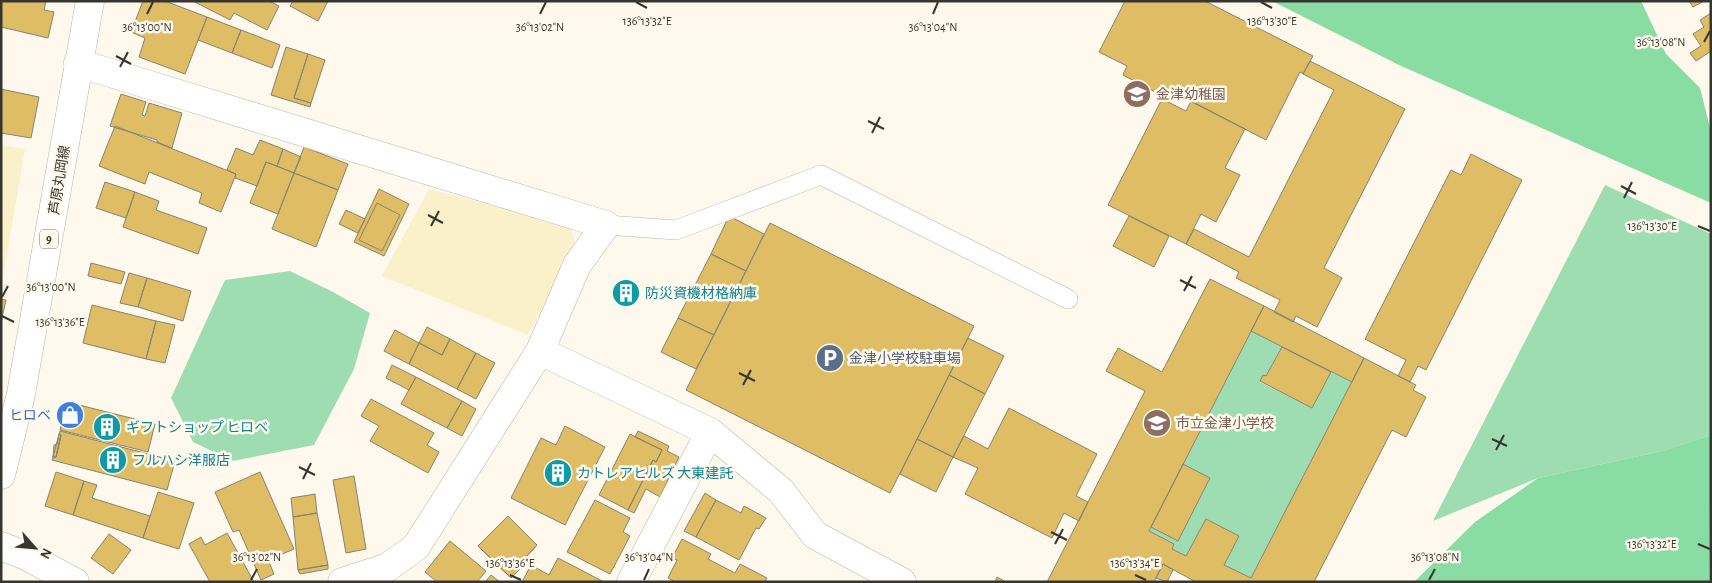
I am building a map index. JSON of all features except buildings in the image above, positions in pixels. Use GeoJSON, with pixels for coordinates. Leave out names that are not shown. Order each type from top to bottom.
{"type":"FeatureCollection","features":[{"type":"Feature","properties":{"kind":"street","name":"芦原丸岡線"},"geometry":{"type":"LineString","coordinates":[[1,476],[22,385],[90,1]]}},
{"type":"Feature","properties":{"kind":"street"},"geometry":{"type":"LineString","coordinates":[[78,63],[606,225],[577,265],[540,351],[416,547],[388,567],[342,582]]}},
{"type":"Feature","properties":{"kind":"street"},"geometry":{"type":"LineString","coordinates":[[540,351],[710,432],[781,491],[815,535],[902,582]]}},
{"type":"Feature","properties":{"kind":"street"},"geometry":{"type":"LineString","coordinates":[[631,582],[710,432]]}},
{"type":"Feature","properties":{"kind":"street"},"geometry":{"type":"LineString","coordinates":[[1,546],[24,555],[76,582]]}},
{"type":"Feature","properties":{"kind":"lane"},"geometry":{"type":"LineString","coordinates":[[606,225],[676,230],[822,175],[1068,299]]}},
{"type":"Feature","properties":{"kind":"green space"},"geometry":{"type":"Polygon","coordinates":[[[1272,1],[1641,1],[1666,54],[1700,88],[1711,132],[1711,203],[1399,65],[1272,1]]]}},
{"type":"Feature","properties":{"kind":"green space"},"geometry":{"type":"Polygon","coordinates":[[[1605,185],[1711,234],[1711,435],[1662,451],[1538,478],[1433,521],[1605,185]]]}},
{"type":"Feature","properties":{"kind":"green space"},"geometry":{"type":"Polygon","coordinates":[[[290,271],[370,313],[354,369],[314,445],[233,461],[193,442],[171,398],[225,280],[290,271]]]}},
{"type":"Feature","properties":{"kind":"green space"},"geometry":{"type":"Polygon","coordinates":[[[1251,331],[1282,347],[1266,376],[1263,375],[1260,382],[1312,408],[1331,372],[1352,382],[1251,578],[1224,565],[1239,536],[1206,519],[1186,556],[1172,549],[1174,544],[1149,531],[1151,527],[1178,540],[1210,478],[1183,464],[1251,331]]]}},
{"type":"Feature","properties":{"kind":"green space"},"geometry":{"type":"Polygon","coordinates":[[[1711,435],[1709,582],[1414,582],[1475,522],[1538,478],[1662,451],[1711,435]]]}},
{"type":"Feature","properties":{"kind":"sand"},"geometry":{"type":"Polygon","coordinates":[[[1,145],[25,149],[2,283],[1,283],[1,145]]]}},
{"type":"Feature","properties":{"kind":"sand"},"geometry":{"type":"Polygon","coordinates":[[[429,189],[570,226],[576,246],[528,335],[382,276],[429,189]]]}},
{"type":"Feature","properties":{"kind":"place","name":"金津幼稚園"},"geometry":{"type":"Point","coordinates":[1137,94]}},
{"type":"Feature","properties":{"kind":"place","name":"防災資機材格納庫"},"geometry":{"type":"Point","coordinates":[626,293]}},
{"type":"Feature","properties":{"kind":"place","name":"金津小学校駐車場"},"geometry":{"type":"Point","coordinates":[830,358]}},
{"type":"Feature","properties":{"kind":"place","name":"ヒロベ"},"geometry":{"type":"Point","coordinates":[70,415]}},
{"type":"Feature","properties":{"kind":"place","name":"市立金津小学校"},"geometry":{"type":"Point","coordinates":[1157,423]}},
{"type":"Feature","properties":{"kind":"place","name":"ギフトショップ ヒロベ"},"geometry":{"type":"Point","coordinates":[107,427]}},
{"type":"Feature","properties":{"kind":"place","name":"フルハシ洋服店"},"geometry":{"type":"Point","coordinates":[113,460]}},
{"type":"Feature","properties":{"kind":"place","name":"カトレアヒルズ 大東建託"},"geometry":{"type":"Point","coordinates":[558,473]}}]}
